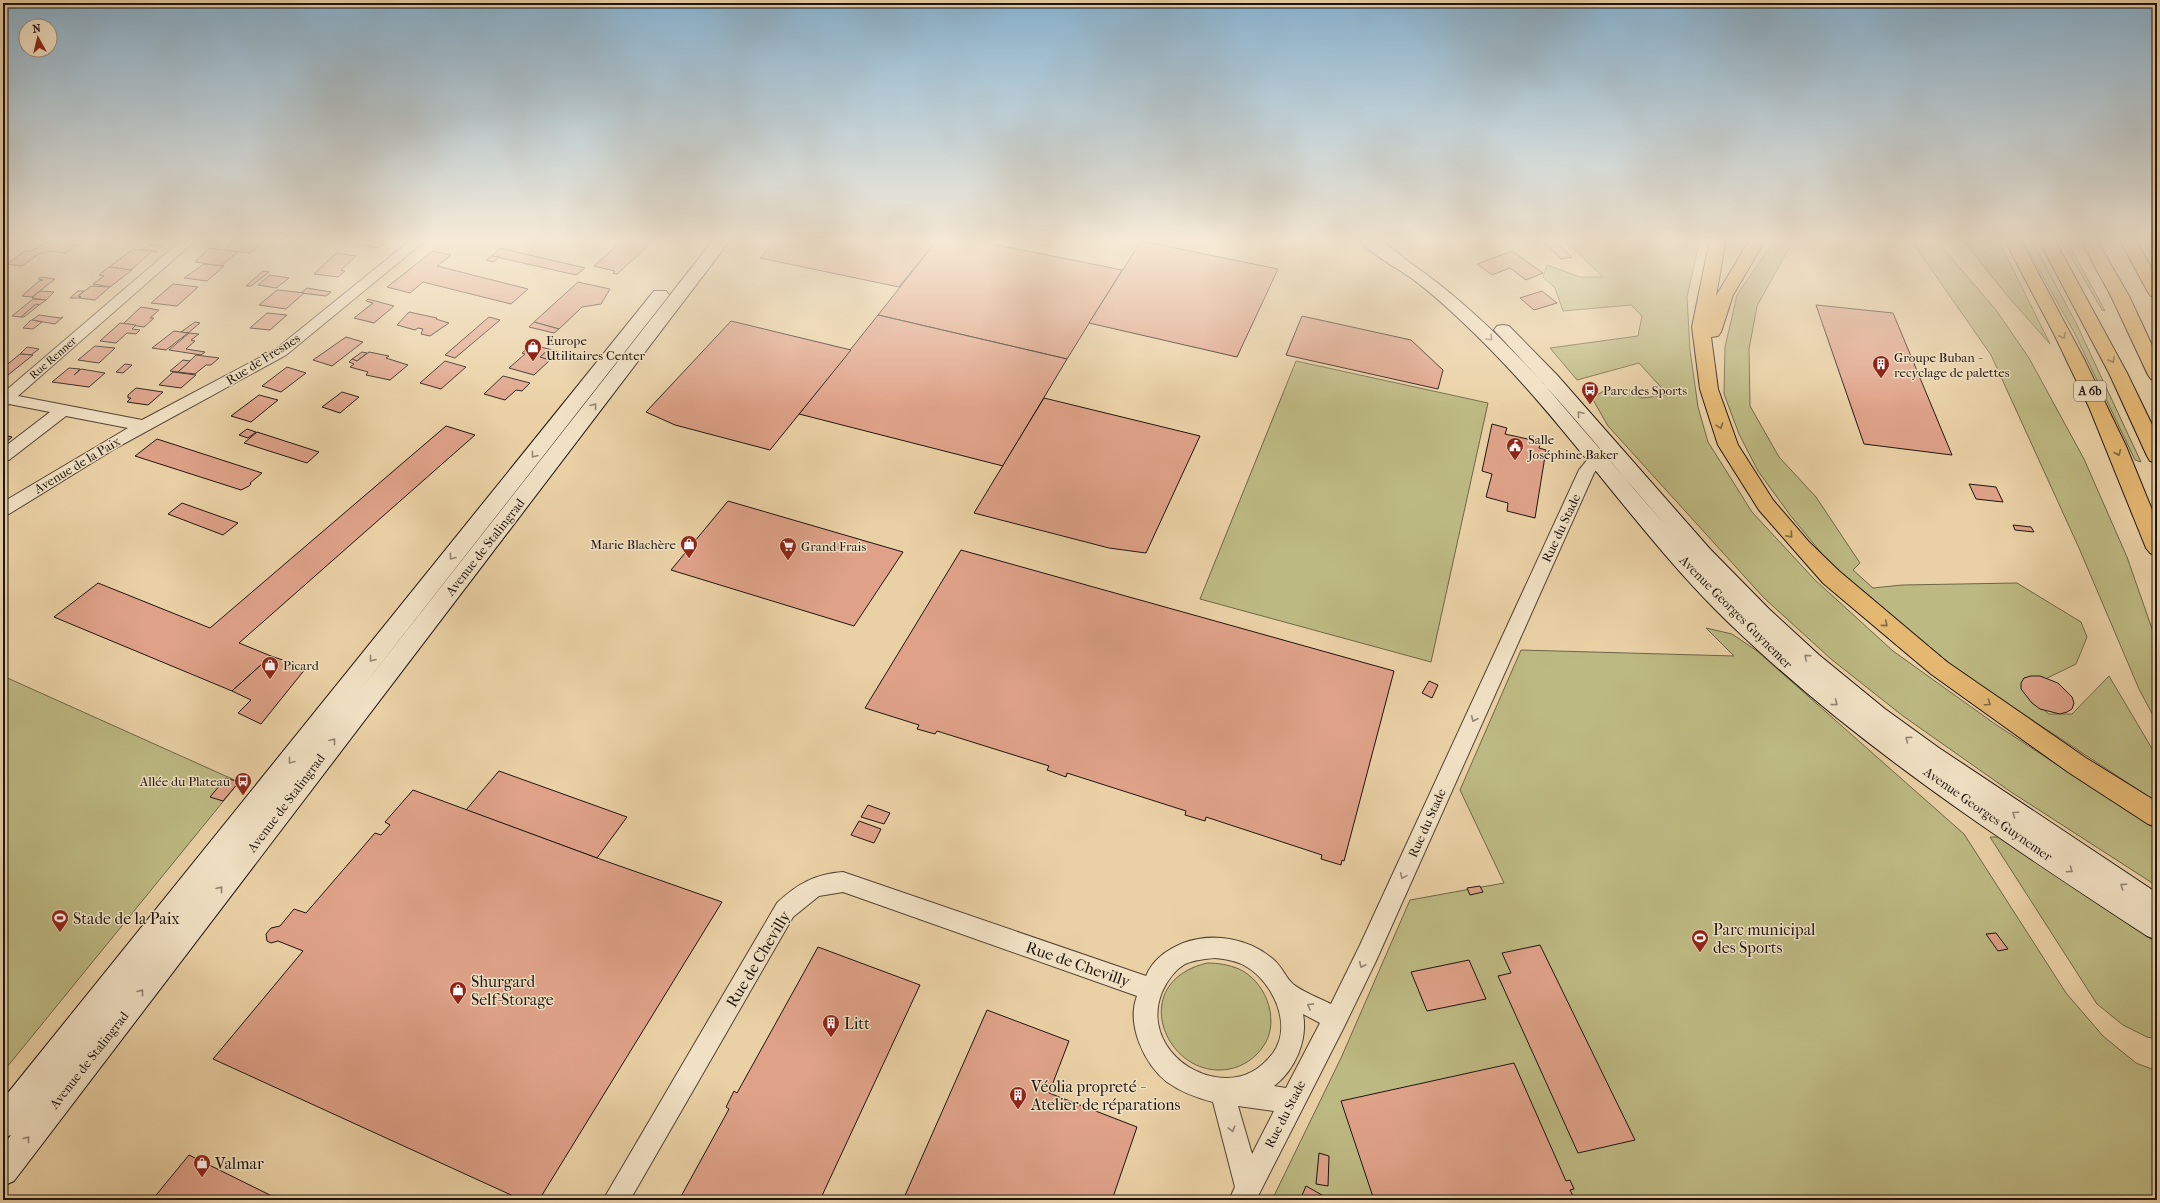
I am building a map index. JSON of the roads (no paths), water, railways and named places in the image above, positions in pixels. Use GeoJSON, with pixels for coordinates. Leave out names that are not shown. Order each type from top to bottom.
{"type":"FeatureCollection","features":[{"type":"Feature","properties":{"kind":"highway"},"geometry":{"type":"LineString","coordinates":[[1707,295],[1701,327],[1704,361],[1709,389],[1722,432],[1748,480],[1783,527],[1831,577],[1939,668],[2077,765],[2157,816]]}},
{"type":"Feature","properties":{"kind":"highway"},"geometry":{"type":"LineString","coordinates":[[1709,389],[1711,340],[1715,318],[1725,295]]}},
{"type":"Feature","properties":{"kind":"highway","name":"A 6b"},"geometry":{"type":"LineString","coordinates":[[2043,295],[2110,433],[2157,548]]}},
{"type":"Feature","properties":{"kind":"highway"},"geometry":{"type":"LineString","coordinates":[[2076,295],[2118,373],[2157,456]]}},
{"type":"Feature","properties":{"kind":"highway"},"geometry":{"type":"LineString","coordinates":[[2120,295],[2157,375]]}},
{"type":"Feature","properties":{"kind":"main road"},"geometry":{"type":"LineString","coordinates":[[564,431],[664,295]]}},
{"type":"Feature","properties":{"kind":"main road"},"geometry":{"type":"LineString","coordinates":[[564,431],[677,295]]}},
{"type":"Feature","properties":{"kind":"main road","name":"Avenue Georges Guynemer"},"geometry":{"type":"LineString","coordinates":[[1442,295],[1480,328],[1752,605],[1811,661],[1877,716],[2010,810],[2157,908]]}},
{"type":"Feature","properties":{"kind":"main road"},"geometry":{"type":"LineString","coordinates":[[1466,295],[1550,379],[1606,457]]}},
{"type":"Feature","properties":{"kind":"main road","name":"Avenue de Stalingrad"},"geometry":{"type":"LineString","coordinates":[[3,1123],[564,431]]}},
{"type":"Feature","properties":{"kind":"main road","name":"Avenue de Stalingrad"},"geometry":{"type":"LineString","coordinates":[[3,1170],[564,431]]}},
{"type":"Feature","properties":{"kind":"main road","name":"Avenue Georges Guynemer"},"geometry":{"type":"LineString","coordinates":[[1606,457],[1647,518],[1702,580],[1804,679],[1949,789],[2157,927]]}},
{"type":"Feature","properties":{"kind":"street","name":"Rue Renner"},"geometry":{"type":"LineString","coordinates":[[4,399],[125,295]]}},
{"type":"Feature","properties":{"kind":"street","name":"Rue de Fresnes"},"geometry":{"type":"LineString","coordinates":[[149,424],[281,352],[351,295]]}},
{"type":"Feature","properties":{"kind":"street"},"geometry":{"type":"LineString","coordinates":[[4,399],[149,424]]}},
{"type":"Feature","properties":{"kind":"street"},"geometry":{"type":"LineString","coordinates":[[3,456],[63,410]]}},
{"type":"Feature","properties":{"kind":"street","name":"Avenue de la Paix"},"geometry":{"type":"LineString","coordinates":[[3,510],[77,463],[149,424]]}},
{"type":"Feature","properties":{"kind":"street","name":"Rue du Stade"},"geometry":{"type":"LineString","coordinates":[[1245,1194],[1291,1101],[1336,1019],[1376,935],[1587,470],[1606,457]]}},
{"type":"Feature","properties":{"kind":"street","name":"Rue de Chevilly"},"geometry":{"type":"LineString","coordinates":[[616,1200],[785,910],[804,892],[822,883],[844,882],[1150,988]]}},
{"type":"Feature","properties":{"kind":"street"},"geometry":{"type":"LineString","coordinates":[[1222,1092],[1246,1088],[1268,1077],[1283,1059],[1291,1038],[1292,1014],[1285,992],[1272,974],[1255,959],[1236,950],[1215,947],[1194,950],[1176,958],[1160,971],[1150,988],[1146,1005],[1146,1023],[1150,1040],[1158,1056],[1171,1070],[1186,1081],[1204,1088],[1222,1092],[1291,1101]]}},
{"type":"Feature","properties":{"kind":"street"},"geometry":{"type":"LineString","coordinates":[[1285,992],[1336,1019]]}},
{"type":"Feature","properties":{"kind":"street"},"geometry":{"type":"LineString","coordinates":[[1222,1092],[1245,1194]]}},
{"type":"Feature","properties":{"kind":"place","name":"Europe Utilitaires Center"},"geometry":{"type":"Point","coordinates":[533,362]}},
{"type":"Feature","properties":{"kind":"place","name":"Groupe Buban - recyclage de palettes"},"geometry":{"type":"Point","coordinates":[1881,379]}},
{"type":"Feature","properties":{"kind":"place","name":"Parc des Sports"},"geometry":{"type":"Point","coordinates":[1590,405]}},
{"type":"Feature","properties":{"kind":"place","name":"Salle Joséphine Baker"},"geometry":{"type":"Point","coordinates":[1515,461]}},
{"type":"Feature","properties":{"kind":"place","name":"Marie Blachère"},"geometry":{"type":"Point","coordinates":[689,559]}},
{"type":"Feature","properties":{"kind":"place","name":"Grand Frais"},"geometry":{"type":"Point","coordinates":[788,561]}},
{"type":"Feature","properties":{"kind":"place","name":"Picard"},"geometry":{"type":"Point","coordinates":[270,680]}},
{"type":"Feature","properties":{"kind":"place","name":"Allée du Plateau"},"geometry":{"type":"Point","coordinates":[243,796]}},
{"type":"Feature","properties":{"kind":"place","name":"Stade de la Paix"},"geometry":{"type":"Point","coordinates":[60,933]}},
{"type":"Feature","properties":{"kind":"place","name":"Parc municipal des Sports"},"geometry":{"type":"Point","coordinates":[1700,953]}},
{"type":"Feature","properties":{"kind":"place","name":"Shurgard Self-Storage"},"geometry":{"type":"Point","coordinates":[458,1005]}},
{"type":"Feature","properties":{"kind":"place","name":"Litt"},"geometry":{"type":"Point","coordinates":[831,1038]}},
{"type":"Feature","properties":{"kind":"place","name":"Véolia propreté - Atelier de réparations"},"geometry":{"type":"Point","coordinates":[1018,1110]}},
{"type":"Feature","properties":{"kind":"place","name":"Valmar"},"geometry":{"type":"Point","coordinates":[202,1178]}}]}
